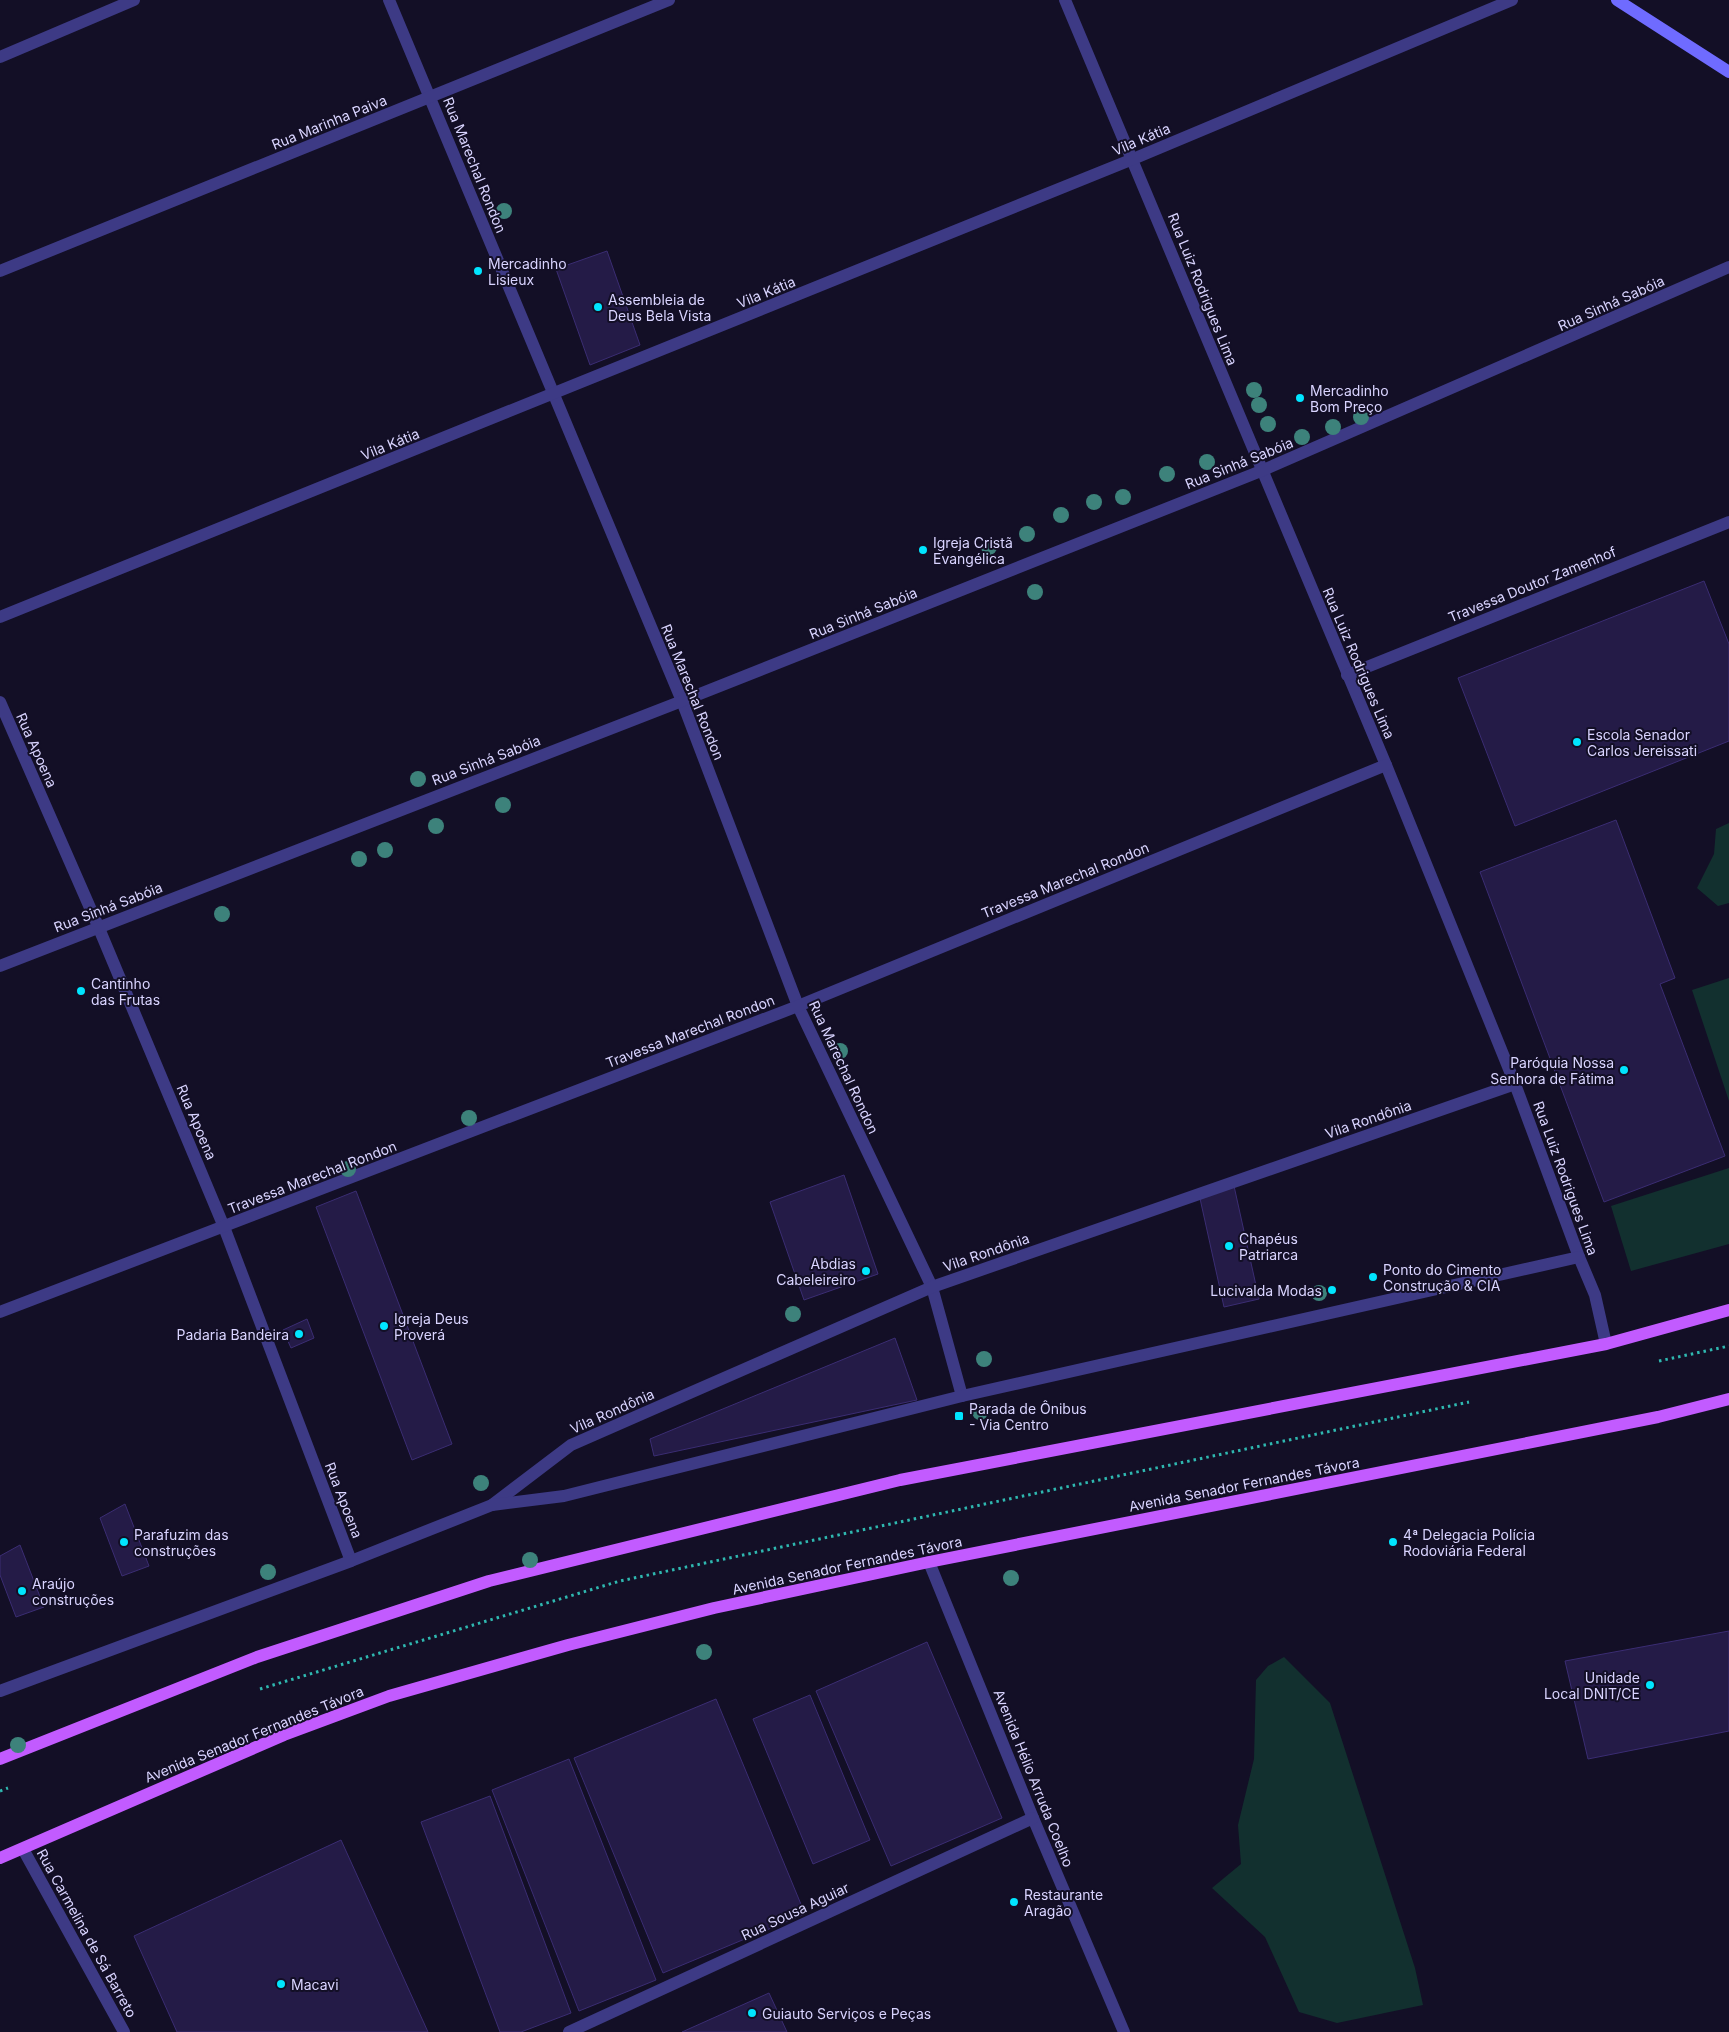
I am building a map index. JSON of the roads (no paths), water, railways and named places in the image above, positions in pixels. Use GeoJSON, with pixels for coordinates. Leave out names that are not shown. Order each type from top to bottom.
{"type":"FeatureCollection","features":[{"type":"Feature","properties":{"kind":"main road"},"geometry":{"type":"LineString","coordinates":[[1618,0],[1729,72]]}},
{"type":"Feature","properties":{"kind":"main road"},"geometry":{"type":"LineString","coordinates":[[0,1759],[257,1657],[489,1581],[900,1480],[1606,1344],[1729,1310]]}},
{"type":"Feature","properties":{"kind":"main road","name":"Avenida Senador Fernandes Távora"},"geometry":{"type":"LineString","coordinates":[[0,1858],[284,1735],[389,1696],[568,1645],[714,1608],[929,1562],[1658,1417],[1729,1399]]}},
{"type":"Feature","properties":{"kind":"street"},"geometry":{"type":"LineString","coordinates":[[0,57],[134,0]]}},
{"type":"Feature","properties":{"kind":"street","name":"Rua Marechal Rondon"},"geometry":{"type":"LineString","coordinates":[[389,0],[431,97],[552,395],[682,701],[798,1006],[932,1287],[962,1396]]}},
{"type":"Feature","properties":{"kind":"street","name":"Rua Marinha Paiva"},"geometry":{"type":"LineString","coordinates":[[0,271],[669,0]]}},
{"type":"Feature","properties":{"kind":"street","name":"Rua Luiz Rodrigues Lima"},"geometry":{"type":"LineString","coordinates":[[1065,0],[1133,159],[1261,471],[1386,765],[1515,1084],[1595,1295],[1606,1344]]}},
{"type":"Feature","properties":{"kind":"street","name":"Vila Kátia"},"geometry":{"type":"LineString","coordinates":[[0,617],[1133,159],[1512,0]]}},
{"type":"Feature","properties":{"kind":"street","name":"Rua Sinhá Sabóia"},"geometry":{"type":"LineString","coordinates":[[0,966],[98,926],[682,701],[1261,471],[1729,267]]}},
{"type":"Feature","properties":{"kind":"street","name":"Travessa Doutor Zamenhof"},"geometry":{"type":"LineString","coordinates":[[1347,675],[1729,522]]}},
{"type":"Feature","properties":{"kind":"street","name":"Rua Apoena"},"geometry":{"type":"LineString","coordinates":[[0,702],[98,926],[224,1227],[351,1561]]}},
{"type":"Feature","properties":{"kind":"street","name":"Travessa Marechal Rondon"},"geometry":{"type":"LineString","coordinates":[[0,1312],[798,1006],[1386,765]]}},
{"type":"Feature","properties":{"kind":"street","name":"Vila Rondônia"},"geometry":{"type":"LineString","coordinates":[[492,1505],[571,1445],[932,1287],[1515,1084]]}},
{"type":"Feature","properties":{"kind":"street"},"geometry":{"type":"LineString","coordinates":[[0,1691],[351,1561],[492,1505],[564,1496],[962,1396],[1579,1257]]}},
{"type":"Feature","properties":{"kind":"street","name":"Avenida Hélio Arruda Coelho"},"geometry":{"type":"LineString","coordinates":[[929,1562],[1033,1818],[1124,2032]]}},
{"type":"Feature","properties":{"kind":"street","name":"Rua Sousa Aguiar"},"geometry":{"type":"LineString","coordinates":[[569,2032],[1033,1818]]}},
{"type":"Feature","properties":{"kind":"street","name":"Rua Carmelina de Sá Barreto"},"geometry":{"type":"LineString","coordinates":[[23,1849],[124,2032]]}},
{"type":"Feature","properties":{"kind":"place","name":"Mercadinho Lisieux"},"geometry":{"type":"Point","coordinates":[478,271]}},
{"type":"Feature","properties":{"kind":"place","name":"Assembleia de Deus Bela Vista"},"geometry":{"type":"Point","coordinates":[598,307]}},
{"type":"Feature","properties":{"kind":"place","name":"Mercadinho Bom Preço"},"geometry":{"type":"Point","coordinates":[1300,398]}},
{"type":"Feature","properties":{"kind":"place","name":"Igreja Cristã Evangélica"},"geometry":{"type":"Point","coordinates":[923,550]}},
{"type":"Feature","properties":{"kind":"place","name":"Escola Senador Carlos Jereissati"},"geometry":{"type":"Point","coordinates":[1577,742]}},
{"type":"Feature","properties":{"kind":"place","name":"Cantinho das Frutas"},"geometry":{"type":"Point","coordinates":[81,991]}},
{"type":"Feature","properties":{"kind":"place","name":"Paróquia Nossa Senhora de Fátima"},"geometry":{"type":"Point","coordinates":[1624,1070]}},
{"type":"Feature","properties":{"kind":"place","name":"Chapéus Patriarca"},"geometry":{"type":"Point","coordinates":[1229,1246]}},
{"type":"Feature","properties":{"kind":"place","name":"Abdias Cabeleireiro"},"geometry":{"type":"Point","coordinates":[866,1271]}},
{"type":"Feature","properties":{"kind":"place","name":"Ponto do Cimento Construção & CIA"},"geometry":{"type":"Point","coordinates":[1373,1277]}},
{"type":"Feature","properties":{"kind":"place","name":"Lucivalda Modas"},"geometry":{"type":"Point","coordinates":[1332,1290]}},
{"type":"Feature","properties":{"kind":"place","name":"Igreja Deus Proverá"},"geometry":{"type":"Point","coordinates":[384,1326]}},
{"type":"Feature","properties":{"kind":"place","name":"Padaria Bandeira"},"geometry":{"type":"Point","coordinates":[299,1334]}},
{"type":"Feature","properties":{"kind":"place","name":"Parada de Ônibus - Via Centro"},"geometry":{"type":"Point","coordinates":[959,1416]}},
{"type":"Feature","properties":{"kind":"place","name":"Parafuzim das construções"},"geometry":{"type":"Point","coordinates":[124,1542]}},
{"type":"Feature","properties":{"kind":"place","name":"4ª Delegacia Polícia Rodoviária Federal"},"geometry":{"type":"Point","coordinates":[1393,1542]}},
{"type":"Feature","properties":{"kind":"place","name":"Araújo construções"},"geometry":{"type":"Point","coordinates":[22,1591]}},
{"type":"Feature","properties":{"kind":"place","name":"Unidade Local DNIT/CE"},"geometry":{"type":"Point","coordinates":[1650,1685]}},
{"type":"Feature","properties":{"kind":"place","name":"Restaurante Aragão"},"geometry":{"type":"Point","coordinates":[1014,1902]}},
{"type":"Feature","properties":{"kind":"place","name":"Macavi"},"geometry":{"type":"Point","coordinates":[281,1984]}},
{"type":"Feature","properties":{"kind":"place","name":"Guiauto Serviços e Peças"},"geometry":{"type":"Point","coordinates":[752,2013]}}]}
